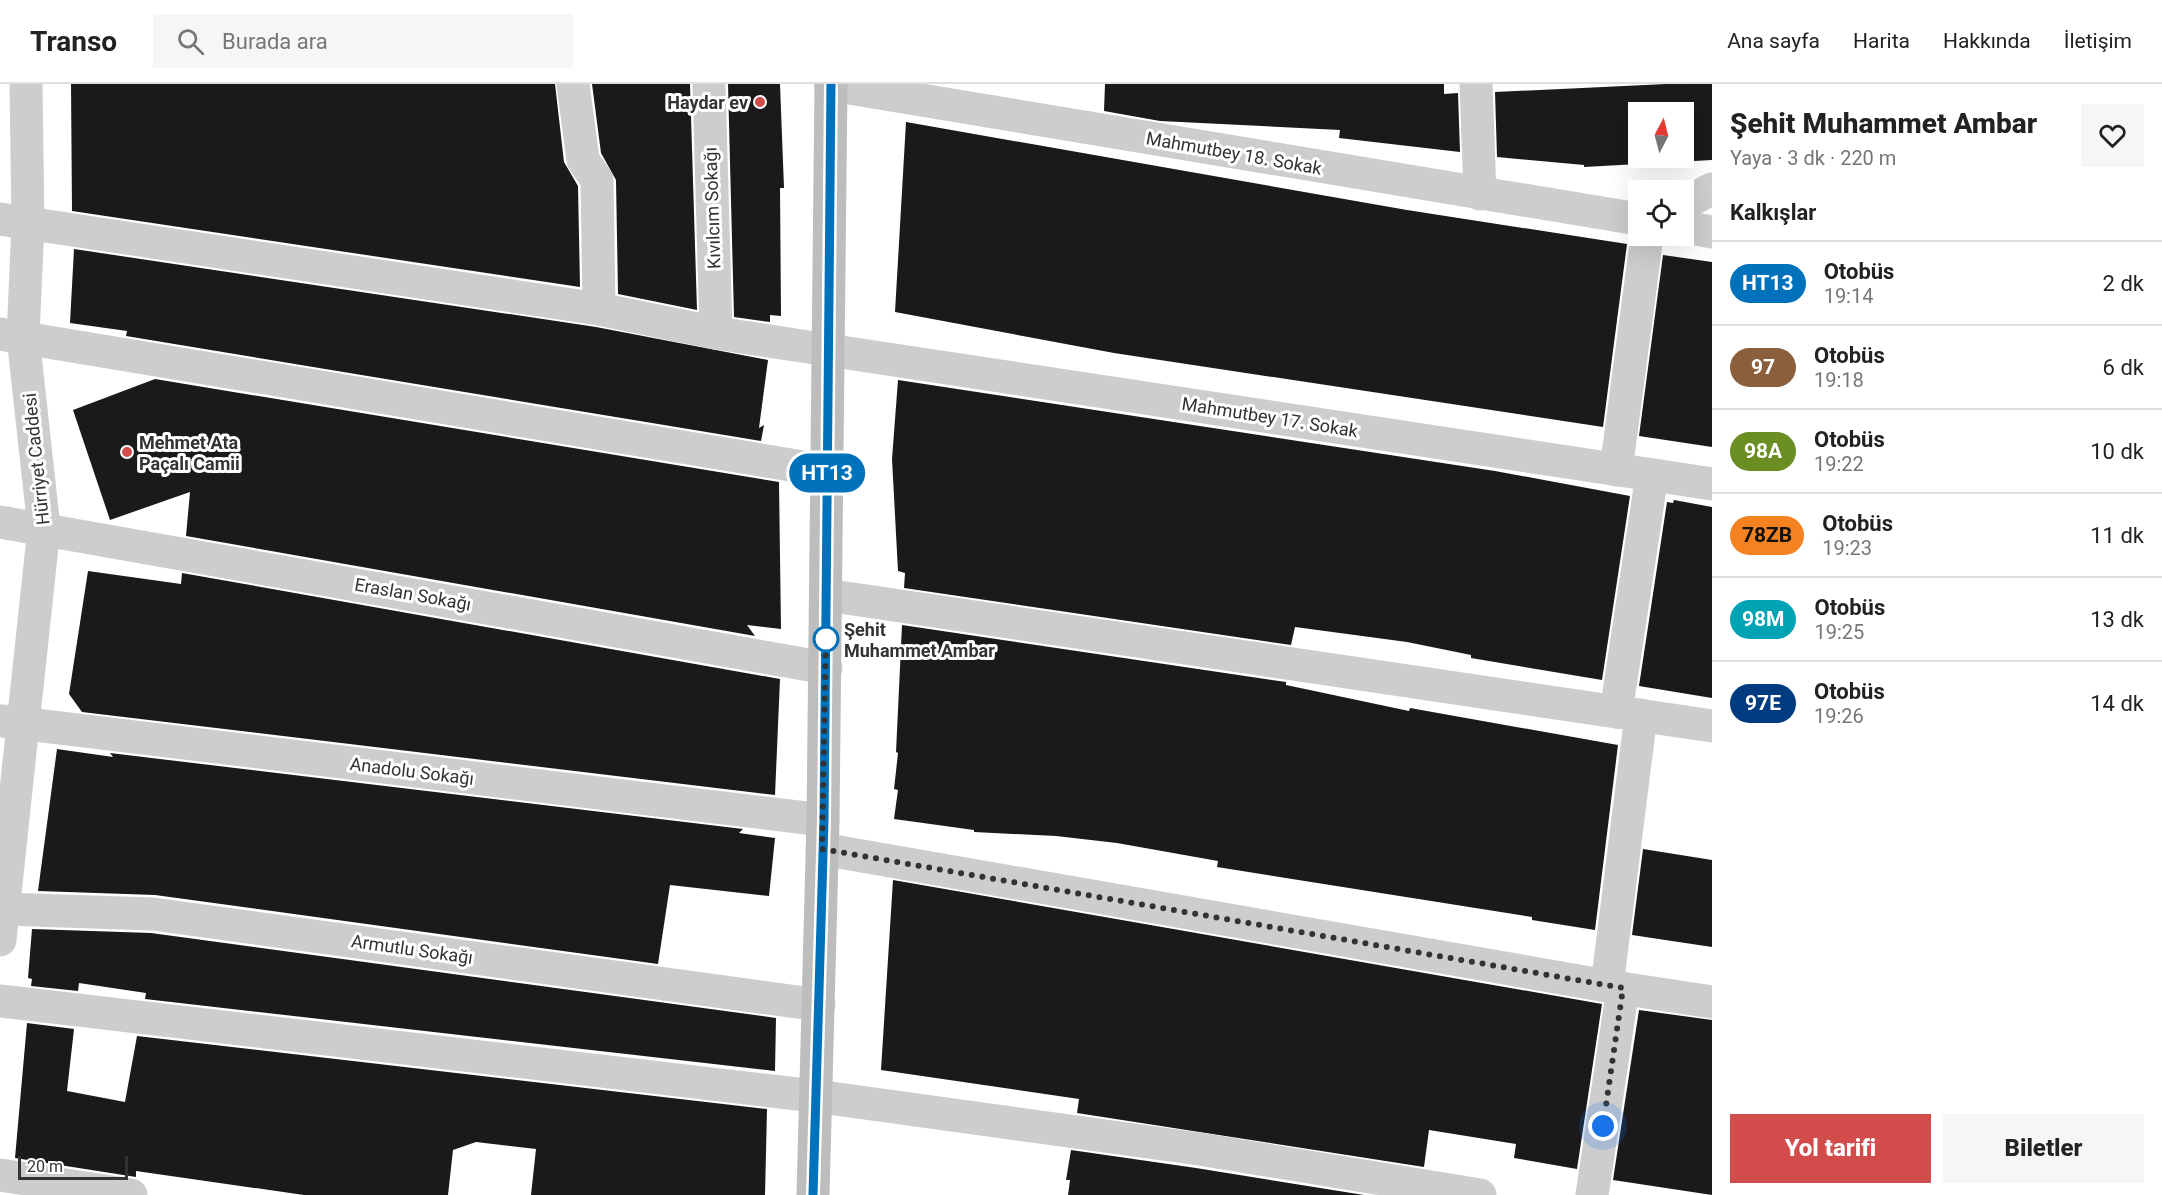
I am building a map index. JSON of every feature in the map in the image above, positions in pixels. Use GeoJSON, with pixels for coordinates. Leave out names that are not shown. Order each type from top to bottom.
{"type":"FeatureCollection","features":[{"type":"Feature","properties":{"kind":"main road"},"geometry":{"type":"LineString","coordinates":[[813,1195],[823,835],[831,85]]}},
{"type":"Feature","properties":{"kind":"street","name":"Hürriyet Caddesi"},"geometry":{"type":"LineString","coordinates":[[2,924],[11,723],[44,528],[12,335],[14,221],[26,84]]}},
{"type":"Feature","properties":{"kind":"street"},"geometry":{"type":"LineString","coordinates":[[573,84],[583,160],[597,180],[599,309]]}},
{"type":"Feature","properties":{"kind":"street","name":"Kıvılcım Sokağı"},"geometry":{"type":"LineString","coordinates":[[708,84],[716,333]]}},
{"type":"Feature","properties":{"kind":"street"},"geometry":{"type":"LineString","coordinates":[[1476,84],[1480,194]]}},
{"type":"Feature","properties":{"kind":"street","name":"Mahmutbey 18. Sokak"},"geometry":{"type":"LineString","coordinates":[[831,85],[1628,217]]}},
{"type":"Feature","properties":{"kind":"street"},"geometry":{"type":"LineString","coordinates":[[1694,198],[1712,189]]}},
{"type":"Feature","properties":{"kind":"street","name":"Mahmutbey 17. Sokak"},"geometry":{"type":"LineString","coordinates":[[14,221],[599,309],[716,333],[1712,484]]}},
{"type":"Feature","properties":{"kind":"street"},"geometry":{"type":"LineString","coordinates":[[1694,229],[1712,232]]}},
{"type":"Feature","properties":{"kind":"street"},"geometry":{"type":"LineString","coordinates":[[1616,470],[1646,246]]}},
{"type":"Feature","properties":{"kind":"street"},"geometry":{"type":"LineString","coordinates":[[12,335],[827,471]]}},
{"type":"Feature","properties":{"kind":"street"},"geometry":{"type":"LineString","coordinates":[[1592,1195],[1615,987],[1628,713],[1652,475]]}},
{"type":"Feature","properties":{"kind":"street","name":"Eraslan Sokağı"},"geometry":{"type":"LineString","coordinates":[[0,522],[825,668]]}},
{"type":"Feature","properties":{"kind":"street"},"geometry":{"type":"LineString","coordinates":[[826,594],[1712,726]]}},
{"type":"Feature","properties":{"kind":"street","name":"Anadolu Sokağı"},"geometry":{"type":"LineString","coordinates":[[11,723],[823,835],[1615,987],[1712,1002]]}},
{"type":"Feature","properties":{"kind":"street","name":"Armutlu Sokağı"},"geometry":{"type":"LineString","coordinates":[[2,924],[153,914],[819,1005]]}},
{"type":"Feature","properties":{"kind":"street"},"geometry":{"type":"LineString","coordinates":[[0,1001],[815,1096],[1199,1149],[1480,1195]]}},
{"type":"Feature","properties":{"kind":"street"},"geometry":{"type":"LineString","coordinates":[[0,1175],[131,1195]]}},
{"type":"Feature","properties":{"kind":"building"},"geometry":{"type":"Polygon","coordinates":[[[71,84],[555,84],[564,162],[578,186],[580,287],[72,211],[71,84]]]}},
{"type":"Feature","properties":{"kind":"building"},"geometry":{"type":"Polygon","coordinates":[[[592,84],[690,84],[697,310],[618,294],[616,180],[601,153],[592,84]]]}},
{"type":"Feature","properties":{"kind":"building"},"geometry":{"type":"Polygon","coordinates":[[[728,84],[780,84],[784,188],[780,188],[781,316],[770,315],[770,322],[734,317],[728,84]]]}},
{"type":"Feature","properties":{"kind":"building"},"geometry":{"type":"Polygon","coordinates":[[[1105,84],[1444,84],[1444,94],[1458,93],[1460,152],[1339,138],[1340,130],[1160,121],[1104,111],[1105,84]]]}},
{"type":"Feature","properties":{"kind":"building"},"geometry":{"type":"Polygon","coordinates":[[[1712,84],[1712,160],[1694,161],[1694,102],[1628,102],[1628,165],[1584,167],[1584,165],[1497,157],[1495,92],[1712,84]]]}},
{"type":"Feature","properties":{"kind":"building"},"geometry":{"type":"Polygon","coordinates":[[[906,122],[1407,210],[1627,244],[1603,427],[1114,353],[895,312],[906,122]]]}},
{"type":"Feature","properties":{"kind":"building"},"geometry":{"type":"Polygon","coordinates":[[[74,249],[596,327],[768,360],[759,428],[764,425],[761,441],[126,336],[127,331],[70,323],[74,249]]]}},
{"type":"Feature","properties":{"kind":"building"},"geometry":{"type":"Polygon","coordinates":[[[1663,255],[1712,262],[1712,447],[1639,436],[1663,255]]]}},
{"type":"Feature","properties":{"kind":"building"},"geometry":{"type":"Polygon","coordinates":[[[155,379],[779,482],[781,629],[747,625],[755,636],[186,536],[190,492],[110,520],[73,410],[155,379]]]}},
{"type":"Feature","properties":{"kind":"building"},"geometry":{"type":"Polygon","coordinates":[[[898,380],[1495,471],[1630,496],[1602,680],[1471,658],[1471,655],[1407,642],[1295,627],[1291,645],[904,588],[905,573],[898,571],[892,459],[898,380]]]}},
{"type":"Feature","properties":{"kind":"building"},"geometry":{"type":"Polygon","coordinates":[[[1674,500],[1712,507],[1712,698],[1639,686],[1667,502],[1673,503],[1674,500]]]}},
{"type":"Feature","properties":{"kind":"building"},"geometry":{"type":"Polygon","coordinates":[[[88,571],[181,584],[182,573],[780,679],[775,795],[82,712],[69,694],[88,571]]]}},
{"type":"Feature","properties":{"kind":"building"},"geometry":{"type":"Polygon","coordinates":[[[902,625],[1286,682],[1286,685],[1409,711],[1410,708],[1618,745],[1595,930],[1532,920],[1532,917],[1217,867],[1218,861],[1117,843],[1056,836],[974,832],[974,830],[894,819],[898,790],[894,789],[898,753],[896,752],[902,625]]]}},
{"type":"Feature","properties":{"kind":"building"},"geometry":{"type":"Polygon","coordinates":[[[57,749],[113,757],[110,753],[743,829],[739,833],[775,838],[769,896],[670,885],[658,964],[155,895],[38,891],[57,749]]]}},
{"type":"Feature","properties":{"kind":"building"},"geometry":{"type":"Polygon","coordinates":[[[1643,849],[1712,860],[1712,947],[1632,935],[1643,849]]]}},
{"type":"Feature","properties":{"kind":"building"},"geometry":{"type":"Polygon","coordinates":[[[893,880],[1602,1004],[1577,1169],[1514,1158],[1516,1144],[1429,1130],[1424,1167],[1077,1113],[1079,1099],[881,1070],[893,880]]]}},
{"type":"Feature","properties":{"kind":"building"},"geometry":{"type":"Polygon","coordinates":[[[32,929],[151,933],[776,1018],[775,1071],[145,999],[146,993],[79,983],[78,991],[31,986],[32,979],[28,978],[32,929]]]}},
{"type":"Feature","properties":{"kind":"building"},"geometry":{"type":"Polygon","coordinates":[[[1639,1010],[1712,1020],[1712,1195],[1613,1180],[1639,1010]]]}},
{"type":"Feature","properties":{"kind":"building"},"geometry":{"type":"Polygon","coordinates":[[[27,1023],[74,1029],[67,1091],[125,1102],[137,1036],[767,1109],[765,1195],[531,1195],[536,1149],[476,1142],[453,1150],[448,1195],[304,1195],[136,1171],[136,1177],[15,1158],[27,1023]]]}},
{"type":"Feature","properties":{"kind":"building"},"geometry":{"type":"Polygon","coordinates":[[[1071,1150],[1364,1195],[1068,1195],[1070,1180],[1066,1180],[1071,1150]]]}},
{"type":"Feature","properties":{"kind":"bus line","name":"HT13"},"geometry":{"type":"LineString","coordinates":[[813,1195],[824,820],[831,84]]}},
{"type":"Feature","properties":{"kind":"place","name":"Haydar ev"},"geometry":{"type":"Point","coordinates":[760,102]}},
{"type":"Feature","properties":{"kind":"place","name":"Mehmet Ata Paçalı Camii"},"geometry":{"type":"Point","coordinates":[127,452]}},
{"type":"Feature","properties":{"kind":"place","name":"Şehit Muhammet Ambar"},"geometry":{"type":"Point","coordinates":[826,639]}},
{"type":"Feature","properties":{"kind":"route"},"geometry":{"type":"LineString","coordinates":[[826,639],[826,631],[822,849],[1623,988],[1603,1126]]}}]}
